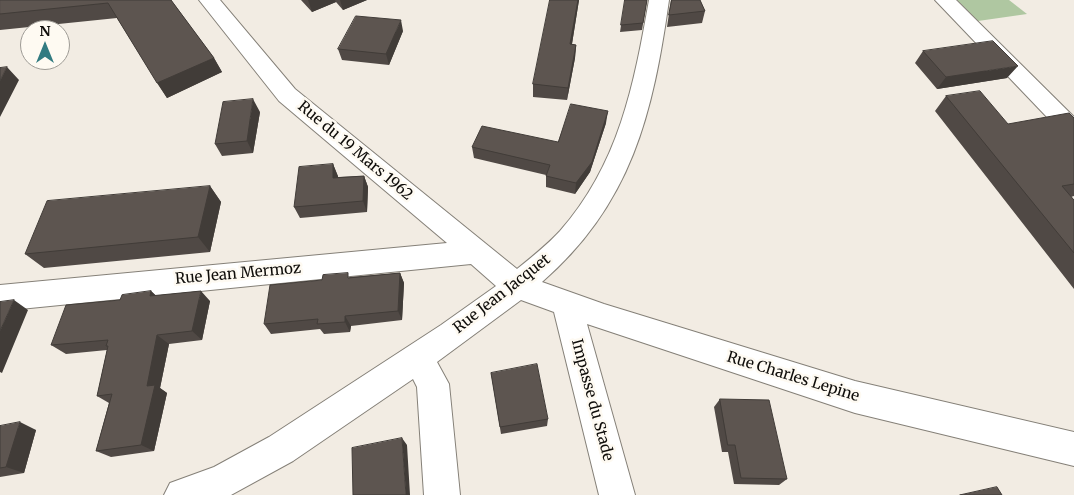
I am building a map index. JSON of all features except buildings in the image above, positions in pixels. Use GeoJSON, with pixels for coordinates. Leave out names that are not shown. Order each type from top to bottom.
{"type":"FeatureCollection","features":[{"type":"Feature","properties":{"kind":"street","name":"Rue du 19 Mars 1962"},"geometry":{"type":"LineString","coordinates":[[209,0],[287,95],[517,286]]}},
{"type":"Feature","properties":{"kind":"street","name":"Rue Jean Jacquet"},"geometry":{"type":"LineString","coordinates":[[182,495],[218,482],[276,452],[418,358],[517,286],[564,245],[610,180],[633,124],[653,37],[659,0]]}},
{"type":"Feature","properties":{"kind":"street"},"geometry":{"type":"LineString","coordinates":[[945,0],[1074,132]]}},
{"type":"Feature","properties":{"kind":"street","name":"Rue Jean Mermoz"},"geometry":{"type":"LineString","coordinates":[[0,298],[477,252]]}},
{"type":"Feature","properties":{"kind":"street","name":"Rue Charles Lepine"},"geometry":{"type":"LineString","coordinates":[[517,286],[566,304],[854,397],[1074,448]]}},
{"type":"Feature","properties":{"kind":"street","name":"Impasse du Stade"},"geometry":{"type":"LineString","coordinates":[[566,304],[617,495]]}},
{"type":"Feature","properties":{"kind":"street"},"geometry":{"type":"LineString","coordinates":[[418,358],[433,384],[442,495]]}},
{"type":"Feature","properties":{"kind":"green space"},"geometry":{"type":"Polygon","coordinates":[[[957,0],[1009,0],[1027,14],[978,21],[957,0]]]}}]}
